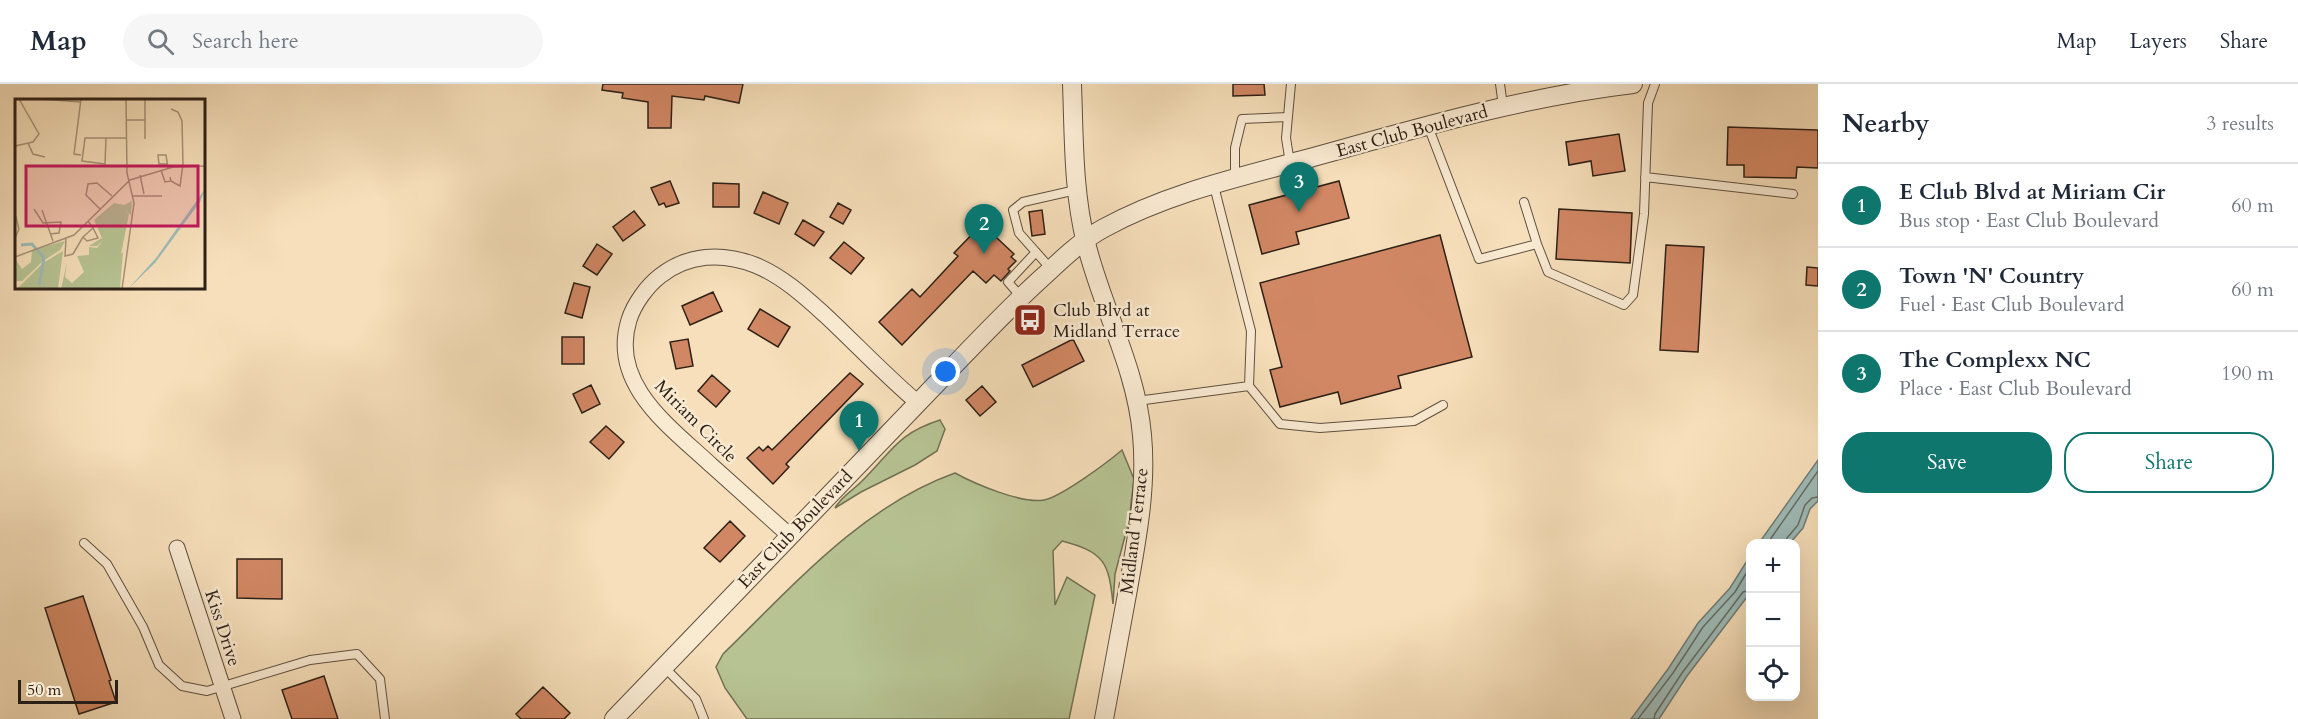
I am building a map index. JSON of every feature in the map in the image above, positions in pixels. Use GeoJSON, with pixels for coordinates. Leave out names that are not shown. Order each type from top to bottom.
{"type":"FeatureCollection","features":[{"type":"Feature","properties":{"kind":"street","name":"Midland Terrace"},"geometry":{"type":"LineString","coordinates":[[1072,84],[1074,158],[1085,242],[1134,382],[1142,436],[1143,491],[1137,540],[1104,719]]}},
{"type":"Feature","properties":{"kind":"street","name":"East Club Boulevard"},"geometry":{"type":"LineString","coordinates":[[614,719],[1021,297],[1051,269],[1102,229],[1153,205],[1235,178],[1566,89],[1633,84]]}},
{"type":"Feature","properties":{"kind":"street","name":"Miriam Circle"},"geometry":{"type":"LineString","coordinates":[[789,535],[660,418],[639,392],[629,371],[624,350],[625,334],[632,313],[644,293],[659,277],[681,262],[701,257],[738,259],[775,274],[801,294],[918,402]]}},
{"type":"Feature","properties":{"kind":"street","name":"Kiss Drive"},"geometry":{"type":"LineString","coordinates":[[177,548],[233,719]]}},
{"type":"Feature","properties":{"kind":"lane"},"geometry":{"type":"LineString","coordinates":[[1290,163],[1286,138],[1292,84]]}},
{"type":"Feature","properties":{"kind":"lane"},"geometry":{"type":"LineString","coordinates":[[1500,84],[1503,107]]}},
{"type":"Feature","properties":{"kind":"lane"},"geometry":{"type":"LineString","coordinates":[[1524,202],[1548,272],[1624,305],[1633,295],[1644,214],[1648,103],[1654,84]]}},
{"type":"Feature","properties":{"kind":"lane"},"geometry":{"type":"LineString","coordinates":[[1235,178],[1235,148],[1242,120],[1288,117]]}},
{"type":"Feature","properties":{"kind":"lane"},"geometry":{"type":"LineString","coordinates":[[1428,126],[1479,259],[1537,244]]}},
{"type":"Feature","properties":{"kind":"lane"},"geometry":{"type":"LineString","coordinates":[[1645,177],[1793,194]]}},
{"type":"Feature","properties":{"kind":"lane"},"geometry":{"type":"LineString","coordinates":[[1214,184],[1251,331],[1249,386],[1280,424],[1320,428],[1414,421],[1443,405]]}},
{"type":"Feature","properties":{"kind":"lane"},"geometry":{"type":"LineString","coordinates":[[1051,269],[1019,233],[1013,210],[1023,202],[1078,190]]}},
{"type":"Feature","properties":{"kind":"lane"},"geometry":{"type":"LineString","coordinates":[[1021,297],[1008,282],[1036,252]]}},
{"type":"Feature","properties":{"kind":"lane"},"geometry":{"type":"LineString","coordinates":[[1137,401],[1249,386]]}},
{"type":"Feature","properties":{"kind":"lane"},"geometry":{"type":"LineString","coordinates":[[84,543],[107,564],[143,627],[159,665],[182,686],[207,691],[310,660],[357,654],[380,680],[385,719]]}},
{"type":"Feature","properties":{"kind":"lane"},"geometry":{"type":"LineString","coordinates":[[664,667],[696,699],[704,719]]}},
{"type":"Feature","properties":{"kind":"green space"},"geometry":{"type":"Polygon","coordinates":[[[940,420],[945,429],[937,451],[835,508],[895,445],[925,425],[940,420]]]}},
{"type":"Feature","properties":{"kind":"green space"},"geometry":{"type":"Polygon","coordinates":[[[1122,450],[1134,479],[1129,521],[1115,574],[1113,604],[1106,569],[1096,555],[1062,541],[1053,551],[1055,605],[1067,577],[1095,595],[1069,719],[747,719],[725,688],[716,667],[723,654],[830,551],[889,506],[955,473],[1011,496],[1044,500],[1072,486],[1122,450]]]}},
{"type":"Feature","properties":{"kind":"water"},"geometry":{"type":"Polygon","coordinates":[[[1818,460],[1818,501],[1810,509],[1803,528],[1793,539],[1762,539],[1818,460]]]}},
{"type":"Feature","properties":{"kind":"water"},"geometry":{"type":"Polygon","coordinates":[[[1746,562],[1746,598],[1687,676],[1659,719],[1631,719],[1698,623],[1730,588],[1746,562]]]}},
{"type":"Feature","properties":{"kind":"building"},"geometry":{"type":"Polygon","coordinates":[[[603,84],[743,84],[739,103],[705,96],[704,100],[672,96],[671,128],[648,128],[648,102],[622,98],[623,93],[602,90],[603,84]]]}},
{"type":"Feature","properties":{"kind":"building"},"geometry":{"type":"Polygon","coordinates":[[[1233,84],[1264,84],[1265,95],[1233,96],[1233,84]]]}},
{"type":"Feature","properties":{"kind":"building"},"geometry":{"type":"Polygon","coordinates":[[[1728,127],[1818,130],[1818,168],[1797,167],[1796,178],[1744,177],[1744,165],[1727,165],[1728,127]]]}},
{"type":"Feature","properties":{"kind":"building"},"geometry":{"type":"Polygon","coordinates":[[[1619,134],[1625,171],[1593,176],[1591,161],[1569,165],[1566,142],[1619,134]]]}},
{"type":"Feature","properties":{"kind":"building"},"geometry":{"type":"Polygon","coordinates":[[[670,181],[679,203],[666,207],[664,203],[659,205],[651,188],[670,181]]]}},
{"type":"Feature","properties":{"kind":"building"},"geometry":{"type":"Polygon","coordinates":[[[1339,181],[1349,218],[1296,232],[1299,244],[1262,254],[1249,205],[1339,181]]]}},
{"type":"Feature","properties":{"kind":"building"},"geometry":{"type":"Polygon","coordinates":[[[713,183],[739,184],[739,207],[713,207],[713,183]]]}},
{"type":"Feature","properties":{"kind":"building"},"geometry":{"type":"Polygon","coordinates":[[[763,192],[788,203],[779,224],[754,213],[763,192]]]}},
{"type":"Feature","properties":{"kind":"building"},"geometry":{"type":"Polygon","coordinates":[[[838,203],[851,210],[843,224],[830,217],[838,203]]]}},
{"type":"Feature","properties":{"kind":"building"},"geometry":{"type":"Polygon","coordinates":[[[1559,209],[1632,213],[1630,263],[1556,259],[1559,209]]]}},
{"type":"Feature","properties":{"kind":"building"},"geometry":{"type":"Polygon","coordinates":[[[1042,210],[1045,234],[1032,236],[1029,212],[1042,210]]]}},
{"type":"Feature","properties":{"kind":"building"},"geometry":{"type":"Polygon","coordinates":[[[634,211],[645,225],[623,241],[613,227],[634,211]]]}},
{"type":"Feature","properties":{"kind":"building"},"geometry":{"type":"Polygon","coordinates":[[[803,220],[824,232],[814,246],[795,234],[803,220]]]}},
{"type":"Feature","properties":{"kind":"building"},"geometry":{"type":"Polygon","coordinates":[[[982,224],[1014,254],[1011,257],[1016,261],[1008,269],[1010,271],[1001,281],[994,275],[986,283],[973,271],[902,345],[879,322],[912,289],[920,297],[958,256],[954,253],[982,224]]]}},
{"type":"Feature","properties":{"kind":"building"},"geometry":{"type":"Polygon","coordinates":[[[1440,235],[1472,357],[1398,376],[1401,388],[1341,404],[1338,392],[1280,407],[1270,370],[1282,367],[1260,283],[1440,235]]]}},
{"type":"Feature","properties":{"kind":"building"},"geometry":{"type":"Polygon","coordinates":[[[844,242],[864,258],[851,274],[830,258],[844,242]]]}},
{"type":"Feature","properties":{"kind":"building"},"geometry":{"type":"Polygon","coordinates":[[[597,244],[612,254],[597,275],[583,266],[597,244]]]}},
{"type":"Feature","properties":{"kind":"building"},"geometry":{"type":"Polygon","coordinates":[[[1666,245],[1704,247],[1698,352],[1660,350],[1666,245]]]}},
{"type":"Feature","properties":{"kind":"building"},"geometry":{"type":"Polygon","coordinates":[[[1807,267],[1818,268],[1818,286],[1806,285],[1807,267]]]}},
{"type":"Feature","properties":{"kind":"building"},"geometry":{"type":"Polygon","coordinates":[[[574,283],[590,287],[582,318],[565,313],[574,283]]]}},
{"type":"Feature","properties":{"kind":"building"},"geometry":{"type":"Polygon","coordinates":[[[713,292],[722,311],[690,325],[682,306],[713,292]]]}},
{"type":"Feature","properties":{"kind":"building"},"geometry":{"type":"Polygon","coordinates":[[[760,309],[790,327],[778,347],[748,329],[760,309]]]}},
{"type":"Feature","properties":{"kind":"building"},"geometry":{"type":"Polygon","coordinates":[[[562,337],[584,337],[584,364],[562,364],[562,337]]]}},
{"type":"Feature","properties":{"kind":"building"},"geometry":{"type":"Polygon","coordinates":[[[688,339],[693,366],[676,369],[670,342],[688,339]]]}},
{"type":"Feature","properties":{"kind":"building"},"geometry":{"type":"Polygon","coordinates":[[[1073,339],[1084,361],[1033,387],[1022,365],[1073,339]]]}},
{"type":"Feature","properties":{"kind":"building"},"geometry":{"type":"Polygon","coordinates":[[[850,373],[863,384],[786,464],[789,467],[773,484],[747,458],[759,447],[763,451],[768,446],[772,450],[850,373]]]}},
{"type":"Feature","properties":{"kind":"building"},"geometry":{"type":"Polygon","coordinates":[[[712,375],[730,391],[716,407],[698,391],[712,375]]]}},
{"type":"Feature","properties":{"kind":"building"},"geometry":{"type":"Polygon","coordinates":[[[591,385],[600,404],[582,413],[573,394],[591,385]]]}},
{"type":"Feature","properties":{"kind":"building"},"geometry":{"type":"Polygon","coordinates":[[[982,386],[996,402],[980,416],[966,400],[982,386]]]}},
{"type":"Feature","properties":{"kind":"building"},"geometry":{"type":"Polygon","coordinates":[[[606,426],[624,442],[609,459],[590,442],[606,426]]]}},
{"type":"Feature","properties":{"kind":"building"},"geometry":{"type":"Polygon","coordinates":[[[730,521],[745,536],[720,562],[704,548],[730,521]]]}},
{"type":"Feature","properties":{"kind":"building"},"geometry":{"type":"Polygon","coordinates":[[[237,559],[282,559],[282,599],[237,598],[237,559]]]}},
{"type":"Feature","properties":{"kind":"building"},"geometry":{"type":"Polygon","coordinates":[[[83,596],[116,702],[79,714],[45,608],[83,596]]]}},
{"type":"Feature","properties":{"kind":"building"},"geometry":{"type":"Polygon","coordinates":[[[324,676],[338,719],[292,719],[282,690],[324,676]]]}},
{"type":"Feature","properties":{"kind":"building"},"geometry":{"type":"Polygon","coordinates":[[[543,687],[570,713],[564,719],[521,719],[516,714],[543,687]]]}},
{"type":"Feature","properties":{"kind":"place","name":"The Complexx NC"},"geometry":{"type":"Point","coordinates":[1299,212]}},
{"type":"Feature","properties":{"kind":"place","name":"Town 'N' Country"},"geometry":{"type":"Point","coordinates":[984,254]}},
{"type":"Feature","properties":{"kind":"place","name":"Club Blvd at Midland Terrace"},"geometry":{"type":"Point","coordinates":[1030,320]}},
{"type":"Feature","properties":{"kind":"place","name":"E Club Blvd at Miriam Cir"},"geometry":{"type":"Point","coordinates":[859,451]}}]}
